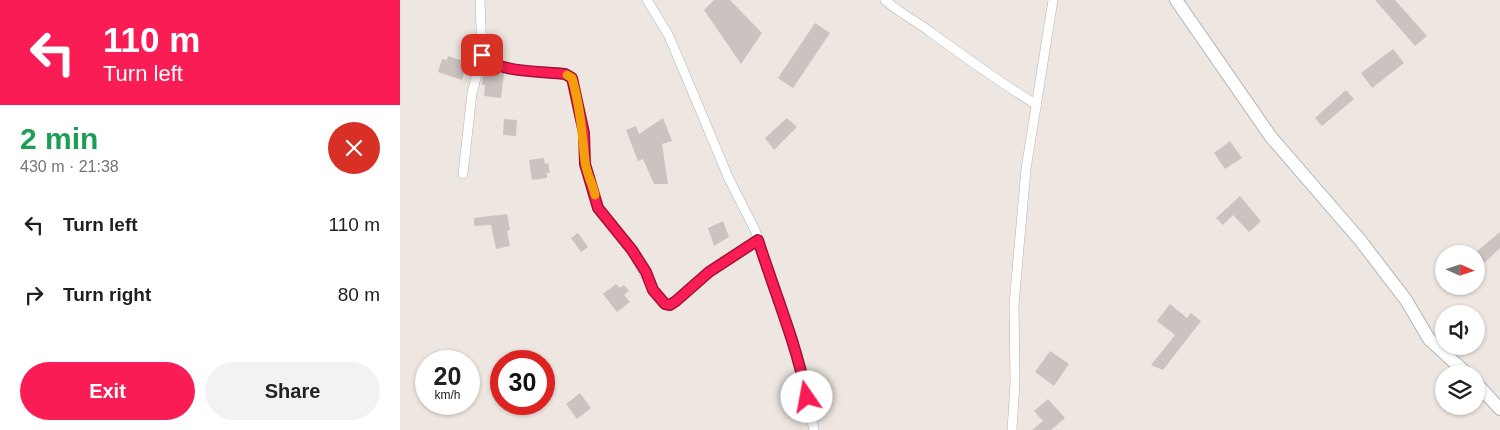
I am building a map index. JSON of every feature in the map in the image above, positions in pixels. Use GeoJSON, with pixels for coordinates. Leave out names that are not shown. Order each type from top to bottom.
{"type":"FeatureCollection","features":[{"type":"Feature","properties":{"kind":"street"},"geometry":{"type":"LineString","coordinates":[[463,174],[472,93],[482,55],[480,0]]}},
{"type":"Feature","properties":{"kind":"street"},"geometry":{"type":"LineString","coordinates":[[646,0],[669,36],[729,179],[758,240],[777,298],[792,335],[814,430]]}},
{"type":"Feature","properties":{"kind":"street"},"geometry":{"type":"LineString","coordinates":[[886,0],[897,11],[927,29],[982,71],[1036,105]]}},
{"type":"Feature","properties":{"kind":"street"},"geometry":{"type":"LineString","coordinates":[[1012,430],[1015,383],[1014,304],[1026,169],[1053,0]]}},
{"type":"Feature","properties":{"kind":"street"},"geometry":{"type":"LineString","coordinates":[[1176,0],[1270,137],[1360,240],[1406,300],[1429,339],[1457,365]]}},
{"type":"Feature","properties":{"kind":"street"},"geometry":{"type":"LineString","coordinates":[[482,55],[492,64],[565,74],[572,78],[584,133],[585,164],[598,208],[632,250],[646,272],[653,290],[665,304],[670,305],[676,301],[709,272],[758,240]]}},
{"type":"Feature","properties":{"kind":"street"},"geometry":{"type":"LineString","coordinates":[[1485,393],[1500,409]]}},
{"type":"Feature","properties":{"kind":"building"},"geometry":{"type":"Polygon","coordinates":[[[714,0],[730,0],[762,33],[741,64],[704,10],[714,0]]]}},
{"type":"Feature","properties":{"kind":"building"},"geometry":{"type":"Polygon","coordinates":[[[1375,0],[1395,0],[1427,36],[1415,46],[1375,0]]]}},
{"type":"Feature","properties":{"kind":"building"},"geometry":{"type":"Polygon","coordinates":[[[815,23],[830,33],[793,88],[778,78],[815,23]]]}},
{"type":"Feature","properties":{"kind":"building"},"geometry":{"type":"Polygon","coordinates":[[[1393,49],[1404,63],[1372,88],[1361,73],[1393,49]]]}},
{"type":"Feature","properties":{"kind":"building"},"geometry":{"type":"Polygon","coordinates":[[[448,56],[463,61],[462,65],[466,66],[462,80],[438,72],[442,59],[447,60],[448,56]]]}},
{"type":"Feature","properties":{"kind":"building"},"geometry":{"type":"Polygon","coordinates":[[[484,71],[504,73],[501,98],[484,96],[485,85],[482,85],[484,71]]]}},
{"type":"Feature","properties":{"kind":"building"},"geometry":{"type":"Polygon","coordinates":[[[1346,90],[1354,99],[1322,126],[1315,118],[1346,90]]]}},
{"type":"Feature","properties":{"kind":"building"},"geometry":{"type":"Polygon","coordinates":[[[663,118],[672,141],[662,144],[668,184],[654,184],[643,159],[638,161],[626,130],[636,126],[639,134],[663,118]]]}},
{"type":"Feature","properties":{"kind":"building"},"geometry":{"type":"Polygon","coordinates":[[[787,118],[797,127],[774,150],[765,138],[787,118]]]}},
{"type":"Feature","properties":{"kind":"building"},"geometry":{"type":"Polygon","coordinates":[[[504,119],[517,120],[516,136],[503,135],[504,119]]]}},
{"type":"Feature","properties":{"kind":"building"},"geometry":{"type":"Polygon","coordinates":[[[1230,141],[1242,158],[1225,169],[1214,153],[1230,141]]]}},
{"type":"Feature","properties":{"kind":"building"},"geometry":{"type":"Polygon","coordinates":[[[544,158],[545,164],[548,163],[550,173],[547,173],[547,178],[532,180],[529,160],[544,158]]]}},
{"type":"Feature","properties":{"kind":"building"},"geometry":{"type":"Polygon","coordinates":[[[1240,196],[1261,221],[1249,232],[1233,215],[1223,225],[1216,218],[1240,196]]]}},
{"type":"Feature","properties":{"kind":"building"},"geometry":{"type":"Polygon","coordinates":[[[507,214],[510,230],[507,231],[510,246],[496,249],[491,225],[474,226],[474,218],[507,214]]]}},
{"type":"Feature","properties":{"kind":"building"},"geometry":{"type":"Polygon","coordinates":[[[723,221],[729,237],[714,246],[708,228],[723,221]]]}},
{"type":"Feature","properties":{"kind":"building"},"geometry":{"type":"Polygon","coordinates":[[[1500,232],[1500,248],[1485,262],[1484,245],[1500,232]]]}},
{"type":"Feature","properties":{"kind":"building"},"geometry":{"type":"Polygon","coordinates":[[[578,233],[588,247],[581,252],[571,238],[578,233]]]}},
{"type":"Feature","properties":{"kind":"building"},"geometry":{"type":"Polygon","coordinates":[[[616,284],[620,288],[624,285],[629,291],[624,295],[630,302],[617,312],[603,294],[616,284]]]}},
{"type":"Feature","properties":{"kind":"building"},"geometry":{"type":"Polygon","coordinates":[[[1170,304],[1187,318],[1191,313],[1201,321],[1163,370],[1151,365],[1175,335],[1157,321],[1170,304]]]}},
{"type":"Feature","properties":{"kind":"building"},"geometry":{"type":"Polygon","coordinates":[[[1050,351],[1069,364],[1054,386],[1035,372],[1050,351]]]}},
{"type":"Feature","properties":{"kind":"building"},"geometry":{"type":"Polygon","coordinates":[[[580,393],[591,408],[577,419],[566,404],[580,393]]]}},
{"type":"Feature","properties":{"kind":"building"},"geometry":{"type":"Polygon","coordinates":[[[1048,399],[1065,418],[1051,430],[1032,430],[1043,421],[1034,411],[1048,399]]]}},
{"type":"Feature","properties":{"kind":"slow traffic"},"geometry":{"type":"LineString","coordinates":[[567,75],[572,78],[577,94],[584,133],[585,164],[595,195]]}},
{"type":"Feature","properties":{"kind":"route"},"geometry":{"type":"LineString","coordinates":[[482,55],[492,64],[565,74],[572,78],[584,133],[585,164],[594,189],[598,208],[632,250],[646,272],[653,290],[665,304],[670,305],[676,301],[709,272],[758,240],[777,298],[792,335],[807,397]]}}]}
